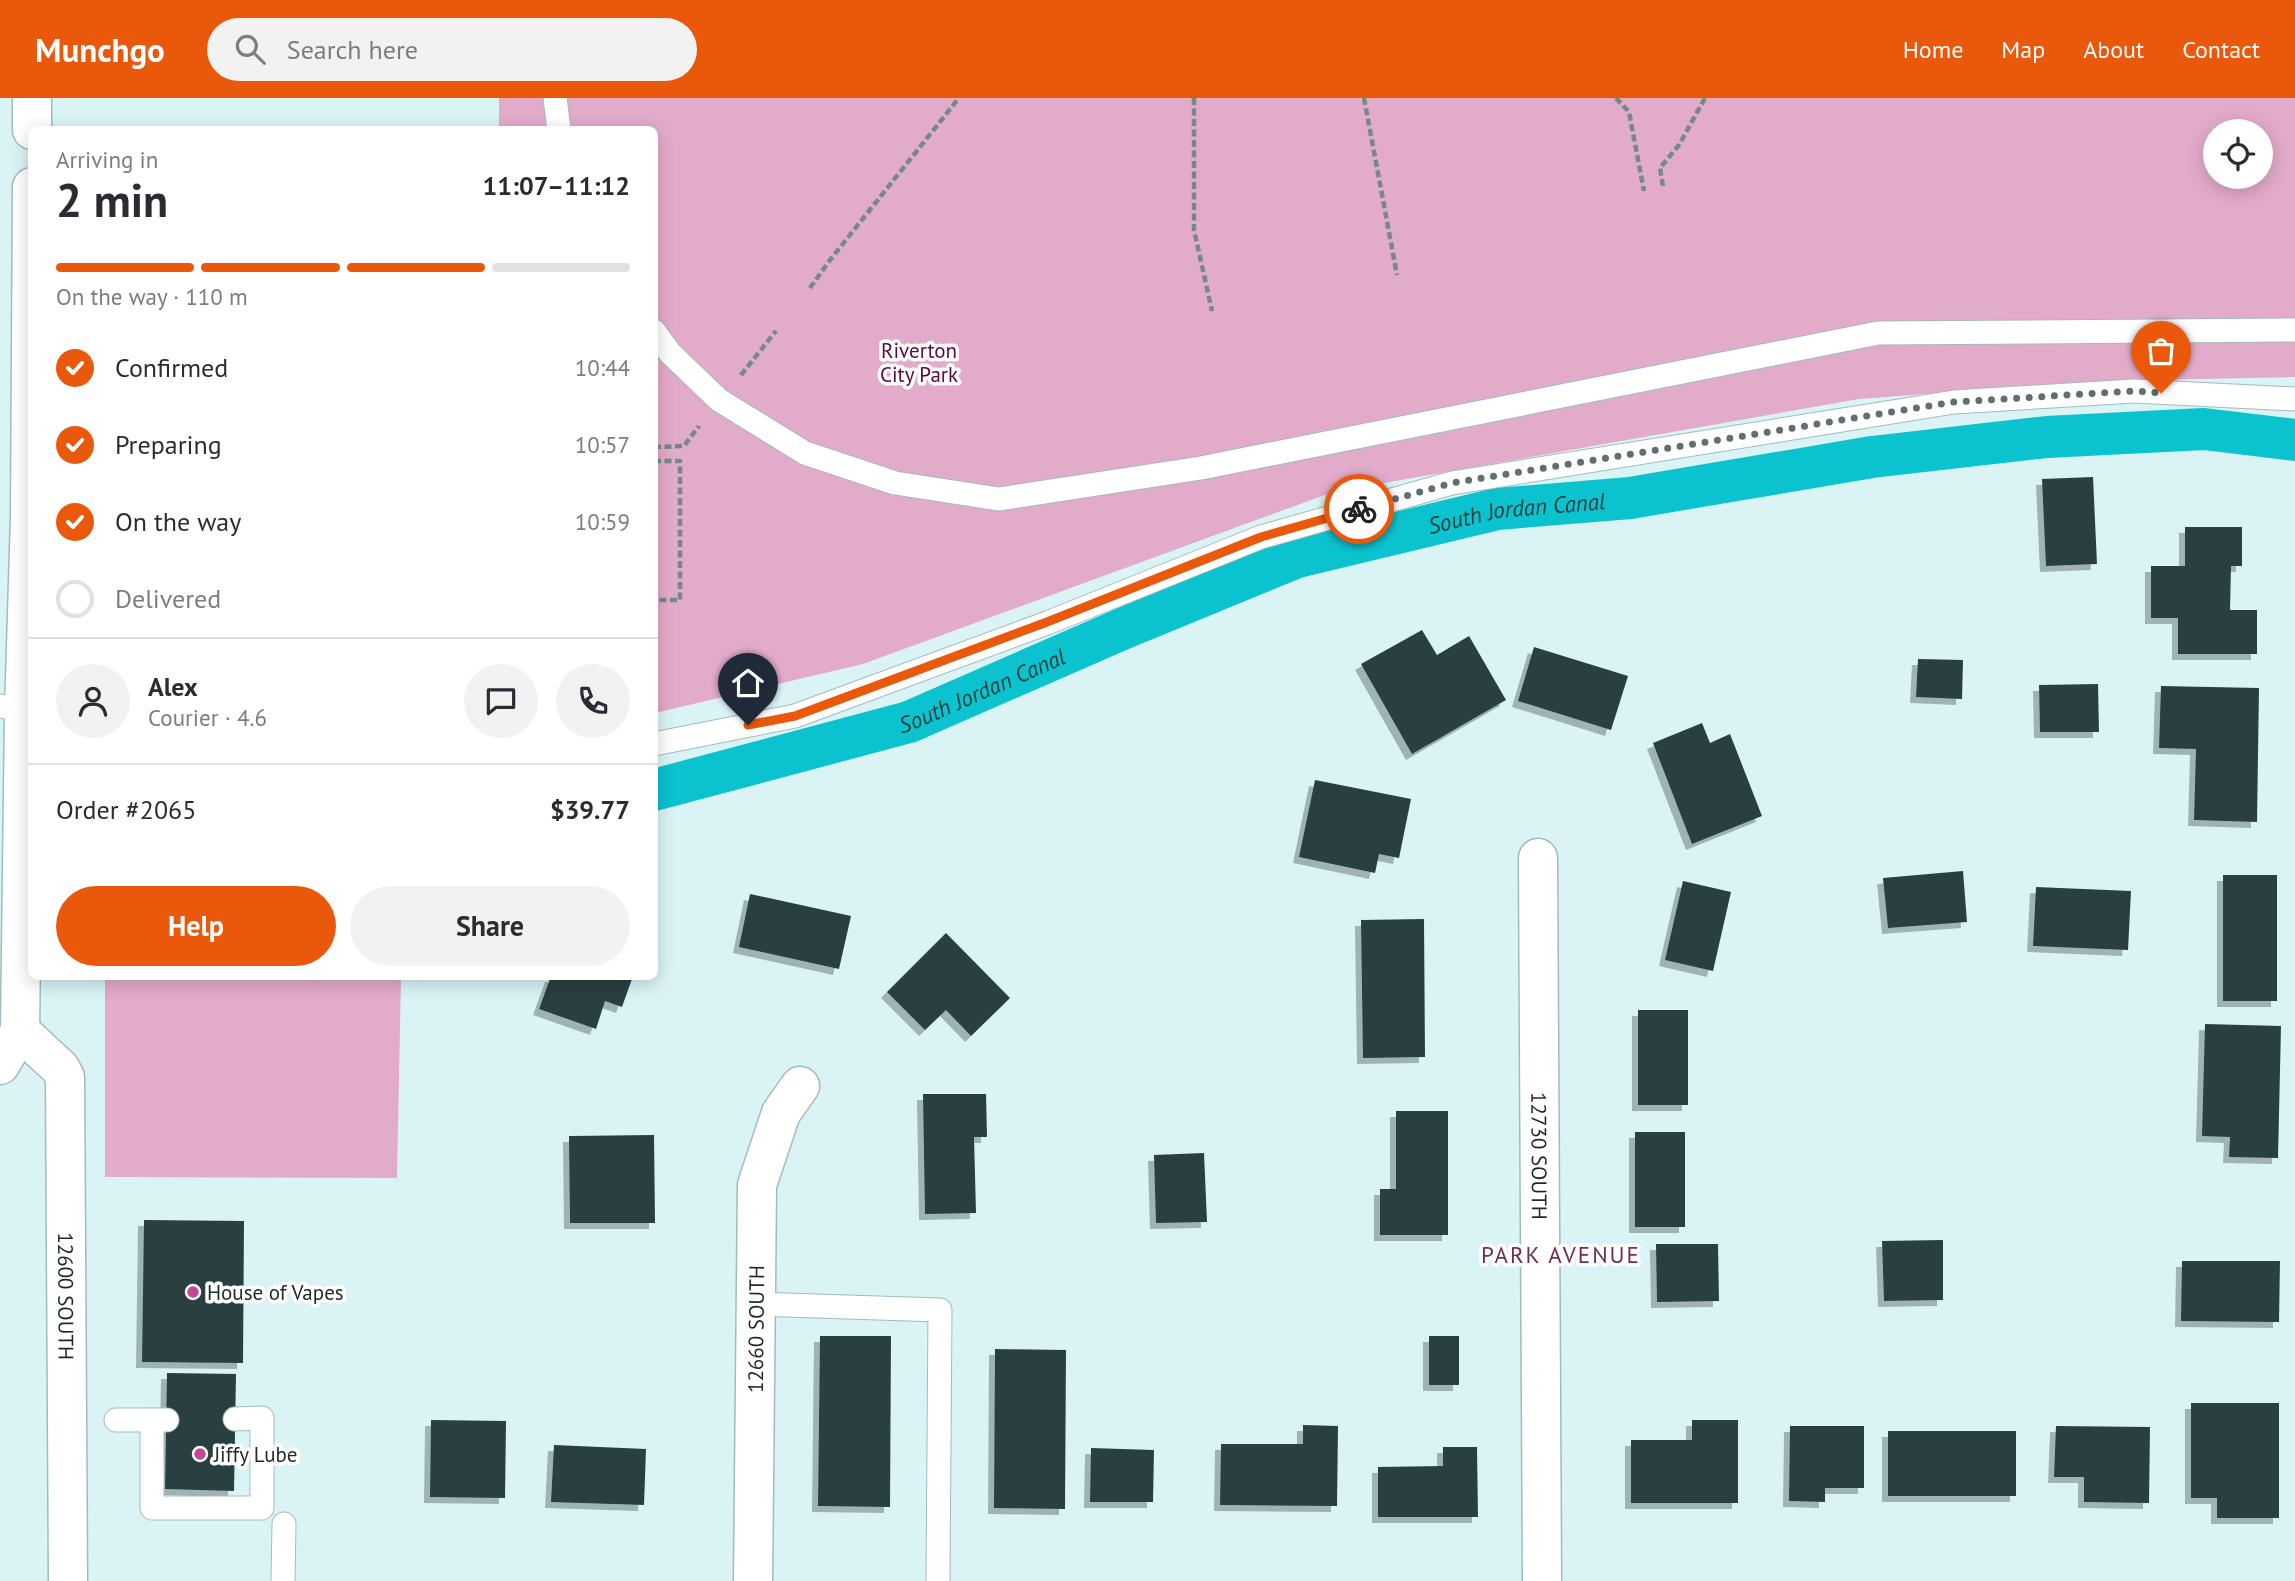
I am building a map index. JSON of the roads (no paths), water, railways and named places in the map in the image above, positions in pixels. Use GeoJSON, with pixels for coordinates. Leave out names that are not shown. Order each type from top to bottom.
{"type":"FeatureCollection","features":[{"type":"Feature","properties":{"kind":"main road"},"geometry":{"type":"LineString","coordinates":[[32,98],[32,126]]}},
{"type":"Feature","properties":{"kind":"main road"},"geometry":{"type":"LineString","coordinates":[[0,1065],[10,1031],[28,498]]}},
{"type":"Feature","properties":{"kind":"main road","name":"12730 SOUTH"},"geometry":{"type":"LineString","coordinates":[[1538,858],[1542,1581]]}},
{"type":"Feature","properties":{"kind":"main road","name":"12600 SOUTH"},"geometry":{"type":"LineString","coordinates":[[10,1031],[60,1068],[65,1077],[68,1581]]}},
{"type":"Feature","properties":{"kind":"main road","name":"12660 SOUTH"},"geometry":{"type":"LineString","coordinates":[[752,1581],[757,1185],[781,1113],[800,1086]]}},
{"type":"Feature","properties":{"kind":"lane"},"geometry":{"type":"LineString","coordinates":[[555,98],[558,126]]}},
{"type":"Feature","properties":{"kind":"lane"},"geometry":{"type":"LineString","coordinates":[[658,337],[670,354],[719,400],[805,453],[895,483],[999,499],[1202,468],[1878,332],[2295,330]]}},
{"type":"Feature","properties":{"kind":"lane"},"geometry":{"type":"LineString","coordinates":[[658,743],[795,716],[1047,622],[1261,537],[1452,483],[1954,402],[2134,391],[2295,398]]}},
{"type":"Feature","properties":{"kind":"lane"},"geometry":{"type":"LineString","coordinates":[[755,1304],[940,1310],[938,1581]]}},
{"type":"Feature","properties":{"kind":"lane"},"geometry":{"type":"LineString","coordinates":[[116,1420],[159,1420],[152,1508],[262,1508],[262,1418],[235,1419]]}},
{"type":"Feature","properties":{"kind":"lane"},"geometry":{"type":"LineString","coordinates":[[284,1524],[284,1581]]}},
{"type":"Feature","properties":{"kind":"waterway","name":"South Jordan Canal"},"geometry":{"type":"LineString","coordinates":[[658,789],[909,722],[1122,629],[1297,557],[1497,509],[1630,498],[1872,457],[2047,437],[2204,429],[2295,440]]}},
{"type":"Feature","properties":{"kind":"place","name":"House of Vapes"},"geometry":{"type":"Point","coordinates":[193,1292]}},
{"type":"Feature","properties":{"kind":"place","name":"Jiffy Lube"},"geometry":{"type":"Point","coordinates":[200,1454]}},
{"type":"Feature","properties":{"kind":"district","name":"PARK AVENUE"},"geometry":{"type":"Point","coordinates":[1561,1254]}},
{"type":"Feature","properties":{"kind":"park label","name":"Riverton City Park"},"geometry":{"type":"Point","coordinates":[919,362]}}]}
